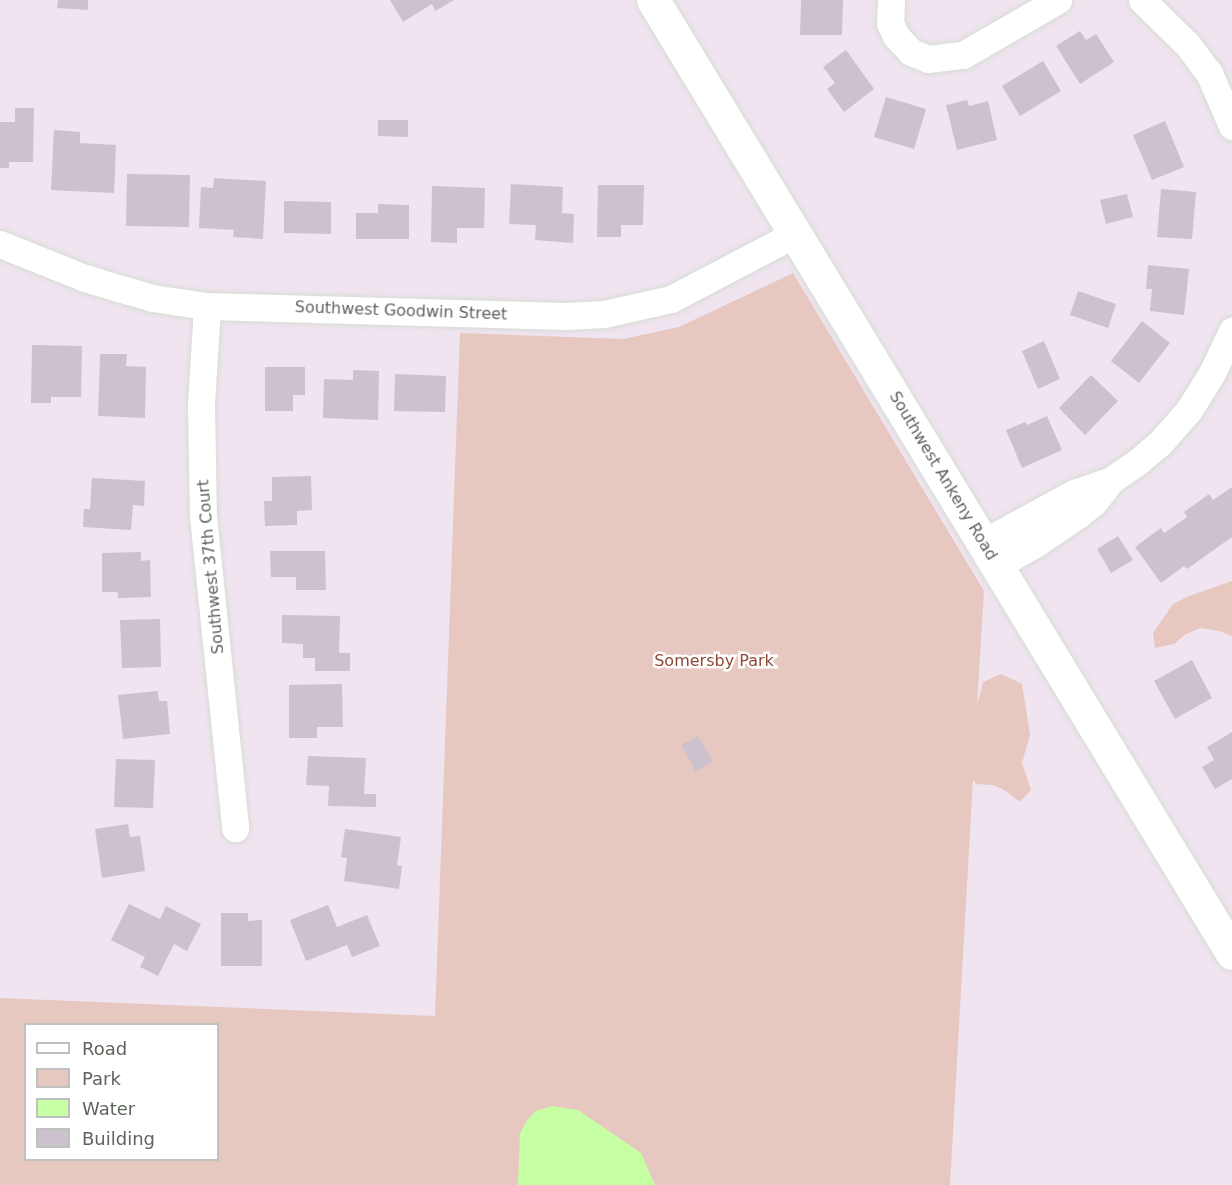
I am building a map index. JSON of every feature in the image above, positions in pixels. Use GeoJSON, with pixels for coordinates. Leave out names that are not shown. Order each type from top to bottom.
{"type":"FeatureCollection","features":[{"type":"Feature","properties":{"kind":"street","name":"Southwest Ankeny Road"},"geometry":{"type":"LineString","coordinates":[[653,0],[1232,953]]}},
{"type":"Feature","properties":{"kind":"street"},"geometry":{"type":"LineString","coordinates":[[891,0],[890,23],[896,36],[911,52],[928,59],[963,55],[992,41],[1058,0]]}},
{"type":"Feature","properties":{"kind":"street"},"geometry":{"type":"LineString","coordinates":[[1142,0],[1187,44],[1209,73],[1232,126]]}},
{"type":"Feature","properties":{"kind":"street","name":"Southwest Goodwin Street"},"geometry":{"type":"LineString","coordinates":[[0,244],[107,285],[152,298],[207,306],[481,315],[604,314],[671,299],[795,234]]}},
{"type":"Feature","properties":{"kind":"street","name":"Southwest 37th Court"},"geometry":{"type":"LineString","coordinates":[[207,306],[201,405],[203,516],[235,828]]}},
{"type":"Feature","properties":{"kind":"street"},"geometry":{"type":"LineString","coordinates":[[991,553],[1074,493],[1111,480],[1160,443],[1189,410],[1212,373],[1232,331]]}},
{"type":"Feature","properties":{"kind":"green space","name":"Somersby Park"},"geometry":{"type":"Polygon","coordinates":[[[793,273],[984,591],[977,706],[983,682],[1001,674],[1022,684],[1030,735],[1022,763],[1031,790],[1020,802],[1004,790],[993,785],[976,784],[973,779],[950,1185],[0,1185],[0,998],[435,1016],[460,333],[623,339],[679,327],[793,273]]]}},
{"type":"Feature","properties":{"kind":"green space"},"geometry":{"type":"Polygon","coordinates":[[[1232,581],[1232,636],[1201,628],[1186,634],[1174,644],[1155,648],[1153,633],[1173,604],[1232,581]]]}},
{"type":"Feature","properties":{"kind":"water"},"geometry":{"type":"Polygon","coordinates":[[[552,1106],[578,1110],[641,1153],[655,1185],[518,1185],[520,1134],[527,1120],[536,1111],[552,1106]]]}},
{"type":"Feature","properties":{"kind":"building"},"geometry":{"type":"Polygon","coordinates":[[[58,0],[88,0],[88,10],[57,8],[58,0]]]}},
{"type":"Feature","properties":{"kind":"building"},"geometry":{"type":"Polygon","coordinates":[[[390,0],[454,0],[435,11],[432,4],[403,22],[390,0]]]}},
{"type":"Feature","properties":{"kind":"building"},"geometry":{"type":"Polygon","coordinates":[[[801,0],[843,0],[842,35],[800,35],[801,0]]]}},
{"type":"Feature","properties":{"kind":"building"},"geometry":{"type":"Polygon","coordinates":[[[1080,31],[1086,40],[1096,34],[1114,62],[1080,84],[1056,46],[1080,31]]]}},
{"type":"Feature","properties":{"kind":"building"},"geometry":{"type":"Polygon","coordinates":[[[846,50],[874,89],[844,112],[827,89],[835,83],[823,67],[846,50]]]}},
{"type":"Feature","properties":{"kind":"building"},"geometry":{"type":"Polygon","coordinates":[[[1043,61],[1061,91],[1020,116],[1002,86],[1043,61]]]}},
{"type":"Feature","properties":{"kind":"building"},"geometry":{"type":"Polygon","coordinates":[[[886,97],[926,109],[914,149],[874,137],[886,97]]]}},
{"type":"Feature","properties":{"kind":"building"},"geometry":{"type":"Polygon","coordinates":[[[967,100],[969,106],[988,101],[997,140],[957,150],[946,105],[967,100]]]}},
{"type":"Feature","properties":{"kind":"building"},"geometry":{"type":"Polygon","coordinates":[[[15,108],[34,108],[33,162],[9,162],[9,168],[0,168],[0,122],[15,122],[15,108]]]}},
{"type":"Feature","properties":{"kind":"building"},"geometry":{"type":"Polygon","coordinates":[[[378,120],[408,120],[408,137],[378,136],[378,120]]]}},
{"type":"Feature","properties":{"kind":"building"},"geometry":{"type":"Polygon","coordinates":[[[1165,121],[1184,167],[1152,180],[1133,135],[1165,121]]]}},
{"type":"Feature","properties":{"kind":"building"},"geometry":{"type":"Polygon","coordinates":[[[54,130],[80,132],[80,143],[116,145],[114,193],[51,190],[54,130]]]}},
{"type":"Feature","properties":{"kind":"building"},"geometry":{"type":"Polygon","coordinates":[[[127,174],[190,175],[189,227],[126,226],[127,174]]]}},
{"type":"Feature","properties":{"kind":"building"},"geometry":{"type":"Polygon","coordinates":[[[214,178],[266,181],[263,239],[233,237],[234,230],[199,228],[201,187],[213,188],[214,178]]]}},
{"type":"Feature","properties":{"kind":"building"},"geometry":{"type":"Polygon","coordinates":[[[511,184],[563,187],[562,213],[574,214],[573,243],[535,240],[536,225],[509,224],[511,184]]]}},
{"type":"Feature","properties":{"kind":"building"},"geometry":{"type":"Polygon","coordinates":[[[598,185],[644,185],[643,225],[621,225],[621,237],[597,237],[598,185]]]}},
{"type":"Feature","properties":{"kind":"building"},"geometry":{"type":"Polygon","coordinates":[[[432,186],[485,188],[484,228],[457,228],[457,243],[431,242],[432,186]]]}},
{"type":"Feature","properties":{"kind":"building"},"geometry":{"type":"Polygon","coordinates":[[[1161,189],[1196,192],[1192,239],[1157,237],[1161,189]]]}},
{"type":"Feature","properties":{"kind":"building"},"geometry":{"type":"Polygon","coordinates":[[[1127,194],[1133,217],[1106,224],[1100,200],[1127,194]]]}},
{"type":"Feature","properties":{"kind":"building"},"geometry":{"type":"Polygon","coordinates":[[[284,201],[331,202],[331,234],[284,233],[284,201]]]}},
{"type":"Feature","properties":{"kind":"building"},"geometry":{"type":"Polygon","coordinates":[[[378,204],[409,205],[409,239],[356,239],[356,213],[378,213],[378,204]]]}},
{"type":"Feature","properties":{"kind":"building"},"geometry":{"type":"Polygon","coordinates":[[[1148,265],[1189,269],[1184,315],[1150,311],[1152,289],[1146,289],[1148,265]]]}},
{"type":"Feature","properties":{"kind":"building"},"geometry":{"type":"Polygon","coordinates":[[[1078,291],[1116,304],[1108,328],[1070,315],[1078,291]]]}},
{"type":"Feature","properties":{"kind":"building"},"geometry":{"type":"Polygon","coordinates":[[[1142,321],[1170,343],[1139,383],[1111,361],[1142,321]]]}},
{"type":"Feature","properties":{"kind":"building"},"geometry":{"type":"Polygon","coordinates":[[[1044,341],[1060,379],[1038,389],[1022,351],[1044,341]]]}},
{"type":"Feature","properties":{"kind":"building"},"geometry":{"type":"Polygon","coordinates":[[[32,345],[82,346],[81,397],[51,397],[51,403],[31,403],[32,345]]]}},
{"type":"Feature","properties":{"kind":"building"},"geometry":{"type":"Polygon","coordinates":[[[100,354],[127,354],[126,366],[146,367],[145,418],[98,416],[100,354]]]}},
{"type":"Feature","properties":{"kind":"building"},"geometry":{"type":"Polygon","coordinates":[[[265,367],[305,367],[305,395],[293,395],[293,411],[265,411],[265,367]]]}},
{"type":"Feature","properties":{"kind":"building"},"geometry":{"type":"Polygon","coordinates":[[[353,370],[379,371],[378,420],[323,418],[324,379],[353,380],[353,370]]]}},
{"type":"Feature","properties":{"kind":"building"},"geometry":{"type":"Polygon","coordinates":[[[395,374],[446,376],[445,412],[394,411],[395,374]]]}},
{"type":"Feature","properties":{"kind":"building"},"geometry":{"type":"Polygon","coordinates":[[[1091,375],[1118,401],[1085,435],[1059,408],[1091,375]]]}},
{"type":"Feature","properties":{"kind":"building"},"geometry":{"type":"Polygon","coordinates":[[[1047,416],[1062,450],[1022,468],[1006,430],[1025,422],[1027,425],[1047,416]]]}},
{"type":"Feature","properties":{"kind":"building"},"geometry":{"type":"Polygon","coordinates":[[[311,476],[312,510],[297,511],[297,525],[265,526],[264,501],[272,501],[272,477],[311,476]]]}},
{"type":"Feature","properties":{"kind":"building"},"geometry":{"type":"Polygon","coordinates":[[[92,478],[145,481],[144,506],[133,505],[131,530],[83,527],[84,509],[90,509],[92,478]]]}},
{"type":"Feature","properties":{"kind":"building"},"geometry":{"type":"Polygon","coordinates":[[[1232,487],[1232,537],[1187,569],[1184,566],[1161,583],[1135,547],[1161,528],[1164,533],[1187,517],[1184,512],[1209,494],[1213,500],[1232,487]]]}},
{"type":"Feature","properties":{"kind":"building"},"geometry":{"type":"Polygon","coordinates":[[[1118,536],[1133,560],[1111,573],[1097,549],[1118,536]]]}},
{"type":"Feature","properties":{"kind":"building"},"geometry":{"type":"Polygon","coordinates":[[[270,551],[325,551],[326,590],[296,590],[296,577],[271,577],[270,551]]]}},
{"type":"Feature","properties":{"kind":"building"},"geometry":{"type":"Polygon","coordinates":[[[141,552],[141,561],[150,560],[151,597],[118,598],[118,592],[102,592],[102,553],[141,552]]]}},
{"type":"Feature","properties":{"kind":"building"},"geometry":{"type":"Polygon","coordinates":[[[282,615],[340,616],[339,653],[350,653],[350,671],[315,671],[315,658],[303,658],[303,644],[282,643],[282,615]]]}},
{"type":"Feature","properties":{"kind":"building"},"geometry":{"type":"Polygon","coordinates":[[[160,619],[161,667],[122,668],[120,620],[160,619]]]}},
{"type":"Feature","properties":{"kind":"building"},"geometry":{"type":"Polygon","coordinates":[[[1192,660],[1212,698],[1175,719],[1154,681],[1192,660]]]}},
{"type":"Feature","properties":{"kind":"building"},"geometry":{"type":"Polygon","coordinates":[[[342,684],[343,727],[317,727],[317,738],[289,738],[289,685],[342,684]]]}},
{"type":"Feature","properties":{"kind":"building"},"geometry":{"type":"Polygon","coordinates":[[[158,691],[159,701],[167,701],[170,734],[123,739],[118,695],[158,691]]]}},
{"type":"Feature","properties":{"kind":"building"},"geometry":{"type":"Polygon","coordinates":[[[1232,732],[1232,779],[1215,789],[1202,767],[1214,760],[1207,747],[1232,732]]]}},
{"type":"Feature","properties":{"kind":"building"},"geometry":{"type":"Polygon","coordinates":[[[698,736],[713,761],[696,772],[681,745],[698,736]]]}},
{"type":"Feature","properties":{"kind":"building"},"geometry":{"type":"Polygon","coordinates":[[[308,756],[366,758],[364,794],[376,794],[376,807],[328,806],[329,786],[306,785],[308,756]]]}},
{"type":"Feature","properties":{"kind":"building"},"geometry":{"type":"Polygon","coordinates":[[[116,759],[155,760],[153,808],[114,807],[116,759]]]}},
{"type":"Feature","properties":{"kind":"building"},"geometry":{"type":"Polygon","coordinates":[[[128,824],[130,837],[140,836],[145,871],[102,878],[95,829],[128,824]]]}},
{"type":"Feature","properties":{"kind":"building"},"geometry":{"type":"Polygon","coordinates":[[[345,829],[401,837],[397,865],[402,866],[399,889],[344,881],[347,858],[341,857],[345,829]]]}},
{"type":"Feature","properties":{"kind":"building"},"geometry":{"type":"Polygon","coordinates":[[[129,904],[160,919],[166,906],[201,924],[187,951],[174,944],[158,976],[140,967],[145,957],[111,940],[129,904]]]}},
{"type":"Feature","properties":{"kind":"building"},"geometry":{"type":"Polygon","coordinates":[[[328,905],[337,927],[367,915],[380,946],[352,957],[347,945],[306,961],[290,920],[328,905]]]}},
{"type":"Feature","properties":{"kind":"building"},"geometry":{"type":"Polygon","coordinates":[[[221,913],[248,913],[248,921],[262,920],[262,966],[221,966],[221,913]]]}}]}
